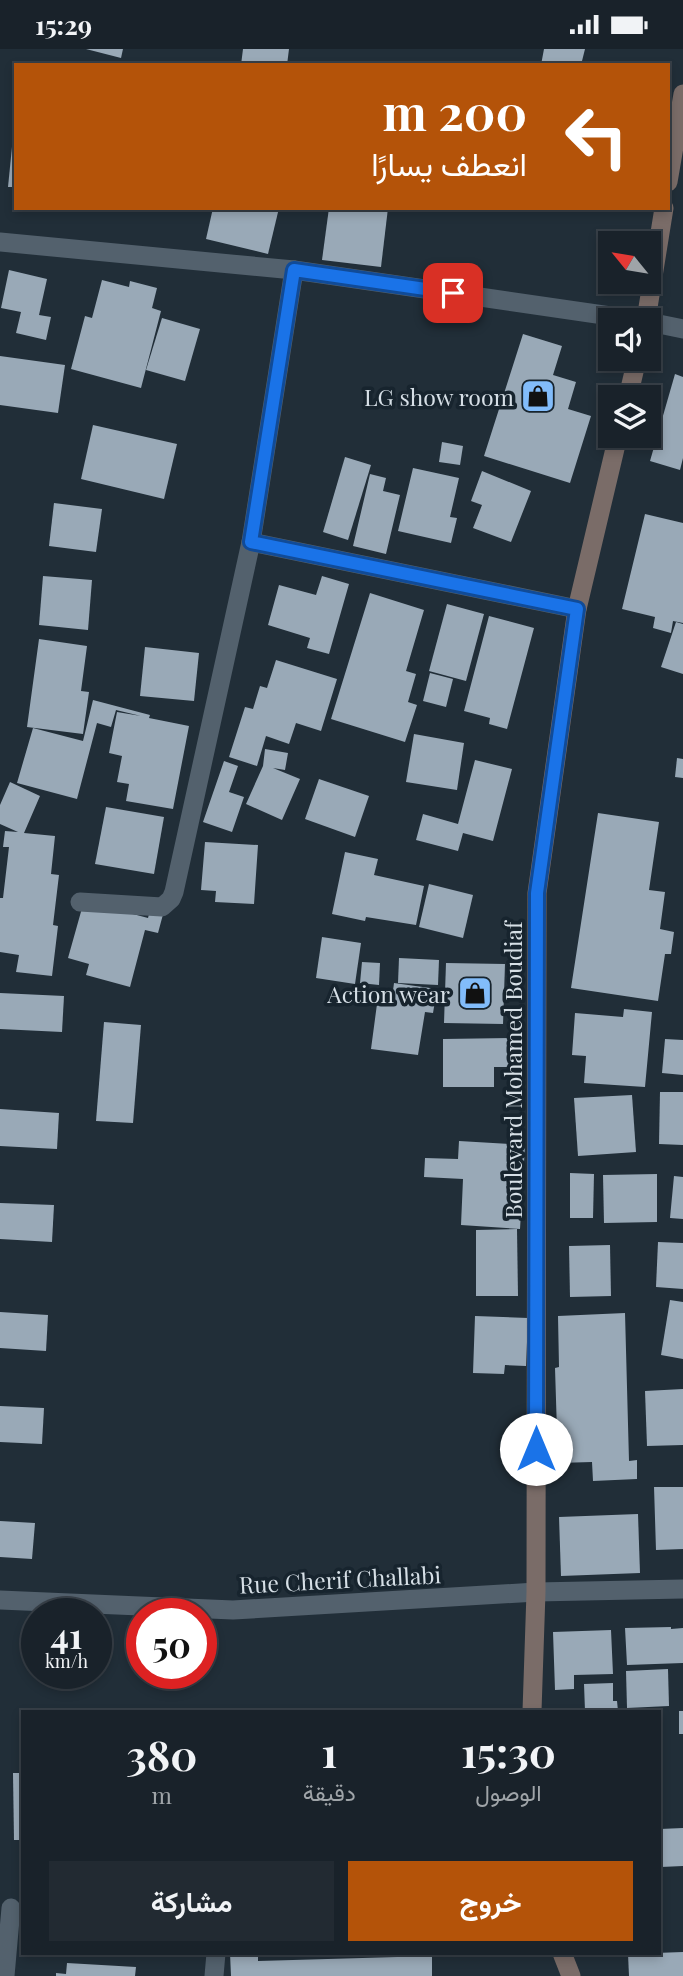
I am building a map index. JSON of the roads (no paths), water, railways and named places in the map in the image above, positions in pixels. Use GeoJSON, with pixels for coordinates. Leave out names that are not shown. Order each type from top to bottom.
{"type":"FeatureCollection","features":[{"type":"Feature","properties":{"kind":"main road"},"geometry":{"type":"LineString","coordinates":[[670,170],[683,94]]}},
{"type":"Feature","properties":{"kind":"main road"},"geometry":{"type":"LineString","coordinates":[[650,308],[664,210]]}},
{"type":"Feature","properties":{"kind":"main road","name":"Boulevard Mohamed Boudiaf"},"geometry":{"type":"LineString","coordinates":[[532,1710],[536,1592],[537,893],[577,609],[615,448]]}},
{"type":"Feature","properties":{"kind":"main road"},"geometry":{"type":"LineString","coordinates":[[563,1955],[571,1976]]}},
{"type":"Feature","properties":{"kind":"street"},"geometry":{"type":"LineString","coordinates":[[0,241],[294,270],[598,314]]}},
{"type":"Feature","properties":{"kind":"street"},"geometry":{"type":"LineString","coordinates":[[80,902],[162,907],[171,899],[251,542],[294,270]]}},
{"type":"Feature","properties":{"kind":"street"},"geometry":{"type":"LineString","coordinates":[[661,324],[683,329]]}},
{"type":"Feature","properties":{"kind":"street"},"geometry":{"type":"LineString","coordinates":[[251,542],[577,609]]}},
{"type":"Feature","properties":{"kind":"street","name":"Rue Cherif Challabi"},"geometry":{"type":"LineString","coordinates":[[0,1600],[233,1610],[536,1592],[683,1589]]}},
{"type":"Feature","properties":{"kind":"street"},"geometry":{"type":"LineString","coordinates":[[5,1976],[11,1908]]}},
{"type":"Feature","properties":{"kind":"street"},"geometry":{"type":"LineString","coordinates":[[214,1976],[216,1955]]}},
{"type":"Feature","properties":{"kind":"place","name":"LG show room"},"geometry":{"type":"Point","coordinates":[538,396]}},
{"type":"Feature","properties":{"kind":"place","name":"Action wear"},"geometry":{"type":"Point","coordinates":[475,993]}}]}
